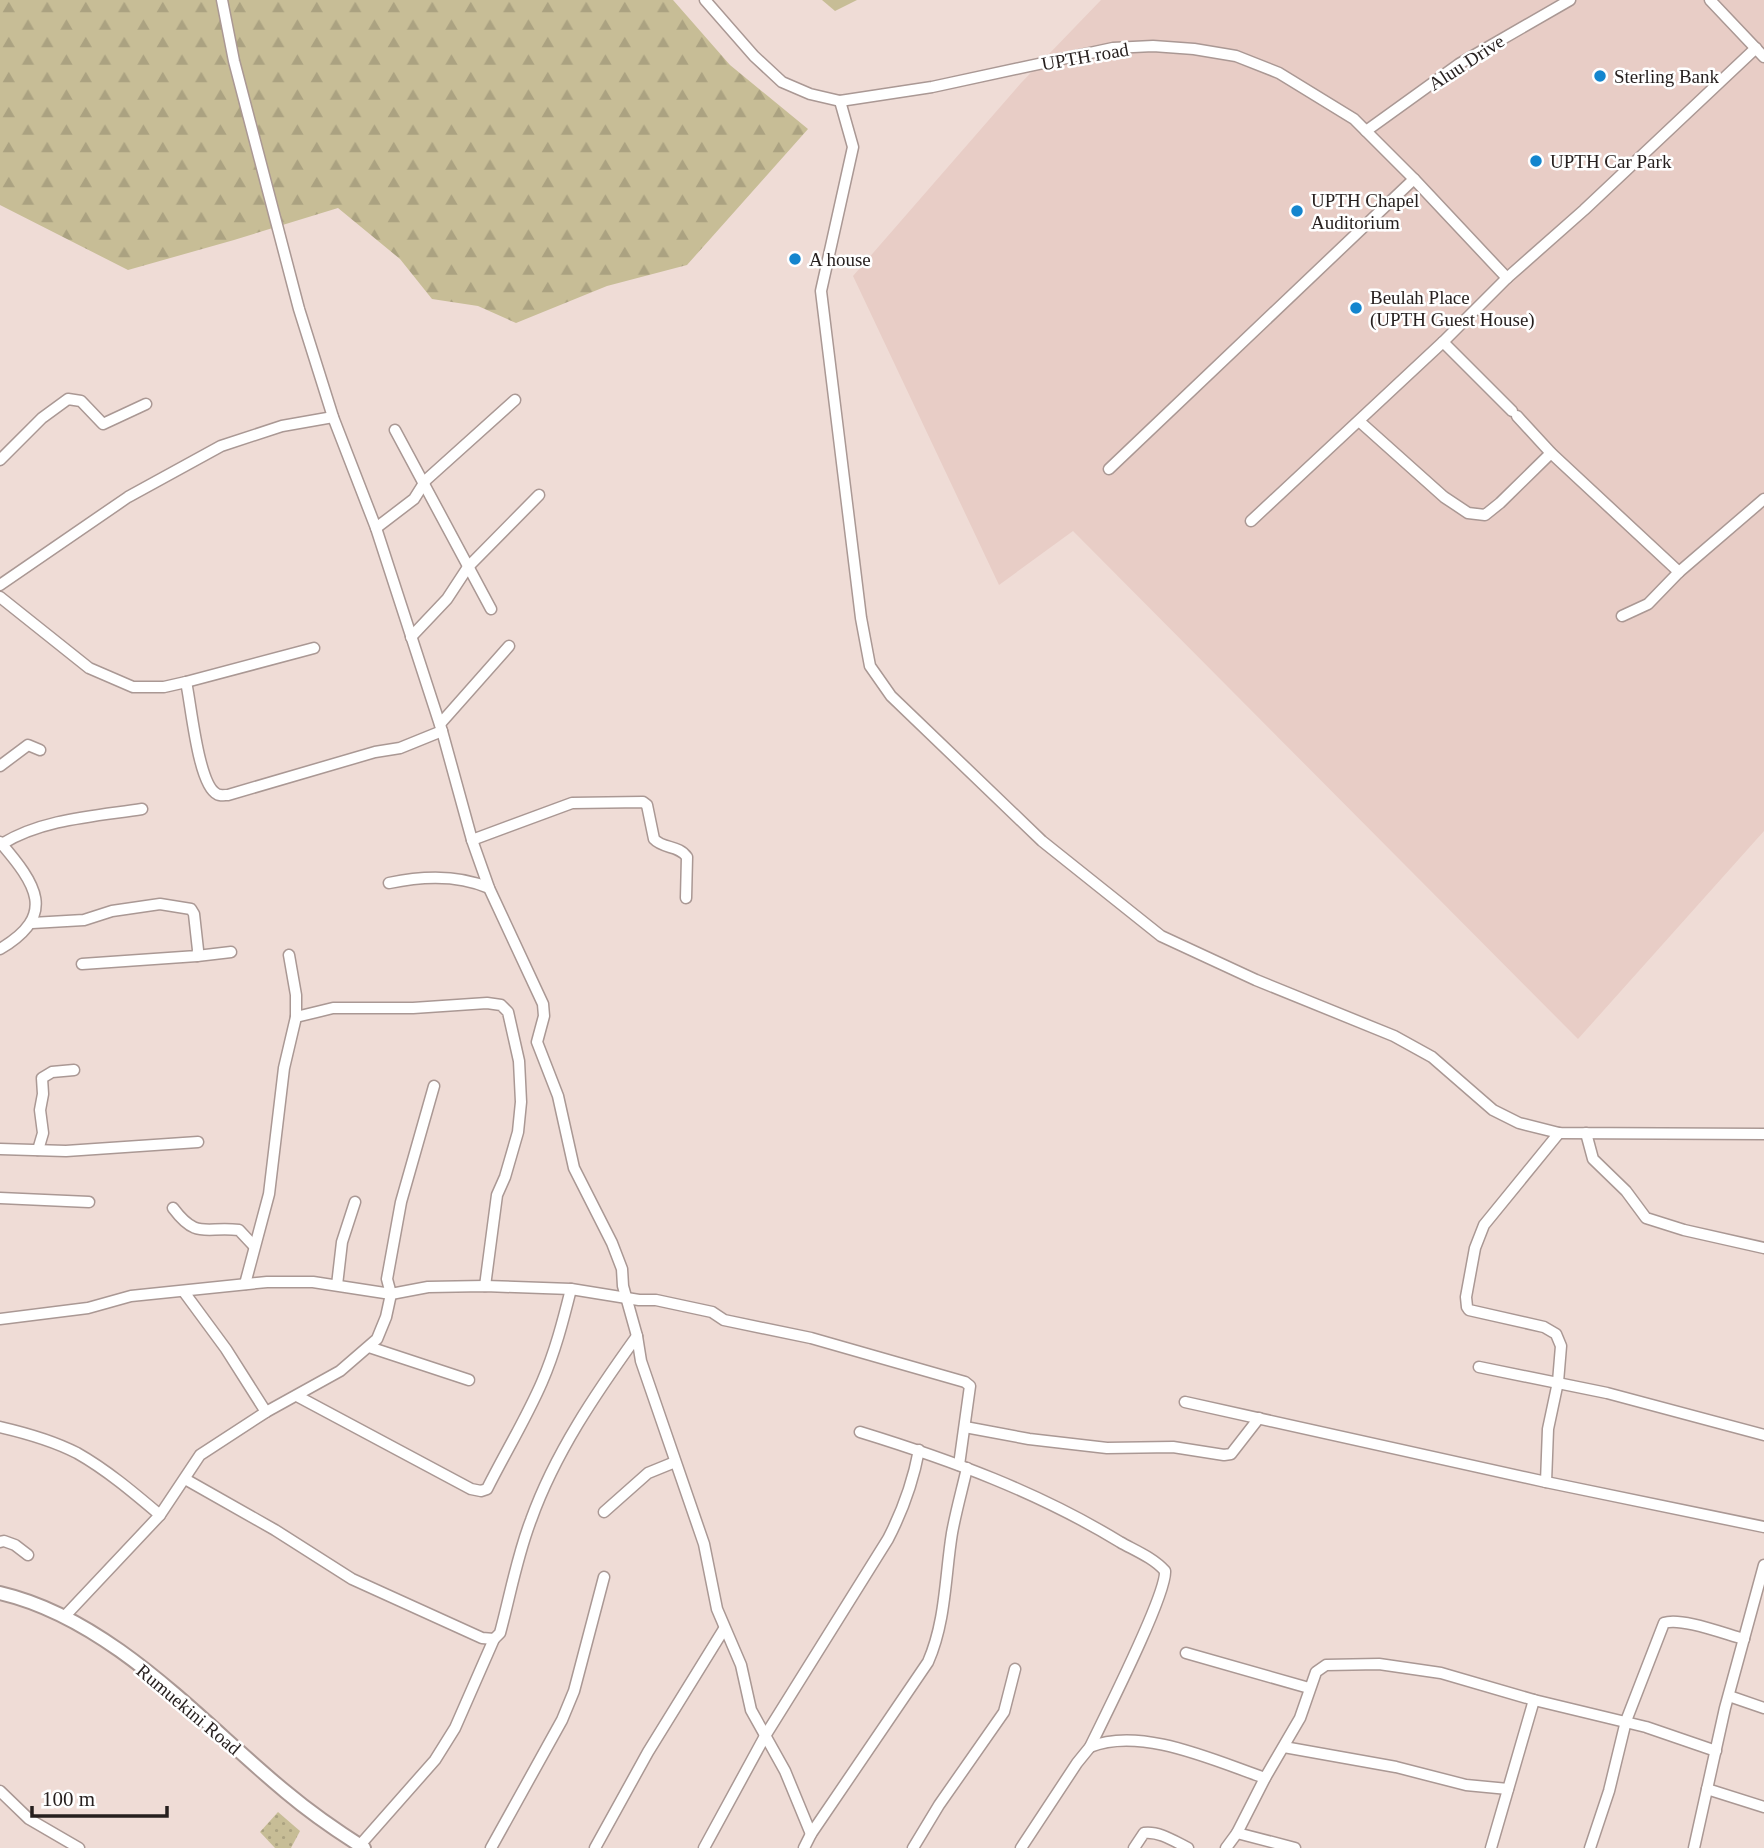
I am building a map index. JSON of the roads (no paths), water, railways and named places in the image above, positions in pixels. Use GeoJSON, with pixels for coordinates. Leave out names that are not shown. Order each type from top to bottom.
{"type":"FeatureCollection","features":[{"type":"Feature","properties":{"kind":"street"},"geometry":{"type":"LineString","coordinates":[[222,0],[234,61],[299,309],[333,417],[376,528],[441,727],[472,841],[489,888],[543,1004],[544,1016],[537,1042],[558,1096],[574,1168],[612,1243],[622,1269],[646,1380],[704,1544],[717,1609],[741,1665],[751,1710],[785,1771],[811,1834]]}},
{"type":"Feature","properties":{"kind":"street","name":"UPTH road"},"geometry":{"type":"LineString","coordinates":[[705,0],[754,56],[782,82],[839,102],[932,87],[1113,48],[1153,46],[1236,56],[1279,73],[1342,111],[1414,179],[1507,278]]}},
{"type":"Feature","properties":{"kind":"street","name":"Aluu Drive"},"geometry":{"type":"LineString","coordinates":[[1366,131],[1460,64],[1570,0]]}},
{"type":"Feature","properties":{"kind":"street"},"geometry":{"type":"LineString","coordinates":[[1710,0],[1764,57]]}},
{"type":"Feature","properties":{"kind":"street"},"geometry":{"type":"LineString","coordinates":[[1251,522],[1443,342],[1507,278],[1584,211],[1756,48]]}},
{"type":"Feature","properties":{"kind":"street"},"geometry":{"type":"LineString","coordinates":[[839,102],[853,147],[821,291],[861,618],[870,666],[891,696],[1042,841],[1161,936],[1256,980],[1394,1036],[1432,1057],[1493,1110],[1519,1123],[1559,1133],[1764,1134]]}},
{"type":"Feature","properties":{"kind":"street"},"geometry":{"type":"LineString","coordinates":[[1109,469],[1414,179]]}},
{"type":"Feature","properties":{"kind":"street"},"geometry":{"type":"LineString","coordinates":[[1443,342],[1551,453],[1679,572]]}},
{"type":"Feature","properties":{"kind":"street"},"geometry":{"type":"LineString","coordinates":[[0,460],[42,418],[68,399],[81,401],[103,424],[146,404]]}},
{"type":"Feature","properties":{"kind":"street"},"geometry":{"type":"LineString","coordinates":[[376,528],[414,499],[426,480],[515,400]]}},
{"type":"Feature","properties":{"kind":"street"},"geometry":{"type":"LineString","coordinates":[[0,585],[128,497],[220,446],[282,426],[333,417]]}},
{"type":"Feature","properties":{"kind":"street"},"geometry":{"type":"LineString","coordinates":[[1359,421],[1444,497],[1468,513],[1485,515],[1551,453]]}},
{"type":"Feature","properties":{"kind":"street"},"geometry":{"type":"LineString","coordinates":[[395,430],[491,609]]}},
{"type":"Feature","properties":{"kind":"street"},"geometry":{"type":"LineString","coordinates":[[411,637],[447,599],[468,567],[539,495]]}},
{"type":"Feature","properties":{"kind":"street"},"geometry":{"type":"LineString","coordinates":[[1622,616],[1648,604],[1679,572],[1764,499]]}},
{"type":"Feature","properties":{"kind":"street"},"geometry":{"type":"LineString","coordinates":[[0,597],[89,668],[122,684],[142,688],[186,682],[314,648]]}},
{"type":"Feature","properties":{"kind":"street"},"geometry":{"type":"LineString","coordinates":[[186,682],[198,754],[211,789],[218,795],[228,795],[375,752],[395,749],[441,727],[509,646]]}},
{"type":"Feature","properties":{"kind":"street"},"geometry":{"type":"LineString","coordinates":[[0,766],[28,745],[40,750]]}},
{"type":"Feature","properties":{"kind":"street"},"geometry":{"type":"LineString","coordinates":[[472,841],[572,803],[643,802],[647,805],[657,843],[681,850],[687,857],[686,898]]}},
{"type":"Feature","properties":{"kind":"street"},"geometry":{"type":"LineString","coordinates":[[0,949],[15,940],[32,923],[36,912],[30,882],[1,843],[41,827],[142,809]]}},
{"type":"Feature","properties":{"kind":"street"},"geometry":{"type":"LineString","coordinates":[[388,883],[430,877],[475,882],[489,888]]}},
{"type":"Feature","properties":{"kind":"street"},"geometry":{"type":"LineString","coordinates":[[32,923],[85,920],[112,911],[145,905],[172,905],[191,909],[194,914],[197,956]]}},
{"type":"Feature","properties":{"kind":"street"},"geometry":{"type":"LineString","coordinates":[[82,964],[231,952]]}},
{"type":"Feature","properties":{"kind":"street"},"geometry":{"type":"LineString","coordinates":[[246,1284],[269,1194],[284,1068],[296,1017],[296,995],[289,955]]}},
{"type":"Feature","properties":{"kind":"street"},"geometry":{"type":"LineString","coordinates":[[296,1017],[333,1008],[413,1008],[487,1003],[501,1005],[508,1012],[519,1061],[521,1102],[518,1132],[497,1195],[485,1286]]}},
{"type":"Feature","properties":{"kind":"street"},"geometry":{"type":"LineString","coordinates":[[38,1150],[43,1133],[42,1078],[52,1072],[74,1070]]}},
{"type":"Feature","properties":{"kind":"street"},"geometry":{"type":"LineString","coordinates":[[64,1617],[160,1515],[200,1455],[265,1412],[340,1371],[377,1339],[391,1294],[387,1279],[401,1202],[434,1086]]}},
{"type":"Feature","properties":{"kind":"street"},"geometry":{"type":"LineString","coordinates":[[1546,1482],[1548,1429],[1558,1382],[1561,1346],[1556,1334],[1544,1328],[1469,1310],[1466,1304],[1475,1248],[1484,1225],[1559,1133]]}},
{"type":"Feature","properties":{"kind":"street"},"geometry":{"type":"LineString","coordinates":[[1586,1133],[1593,1159],[1626,1191],[1646,1218],[1684,1230],[1764,1248]]}},
{"type":"Feature","properties":{"kind":"street"},"geometry":{"type":"LineString","coordinates":[[0,1149],[88,1151],[198,1142]]}},
{"type":"Feature","properties":{"kind":"street"},"geometry":{"type":"LineString","coordinates":[[0,1198],[89,1202]]}},
{"type":"Feature","properties":{"kind":"street"},"geometry":{"type":"LineString","coordinates":[[337,1285],[342,1242],[355,1202]]}},
{"type":"Feature","properties":{"kind":"street"},"geometry":{"type":"LineString","coordinates":[[173,1208],[184,1223],[194,1229],[239,1230],[254,1246]]}},
{"type":"Feature","properties":{"kind":"street"},"geometry":{"type":"LineString","coordinates":[[0,1319],[88,1308],[131,1296],[246,1284],[313,1282],[391,1294],[428,1287],[571,1289],[656,1300],[712,1312],[724,1320],[811,1338],[965,1382],[970,1386],[963,1467],[952,1532],[946,1595],[933,1651],[804,1848]]}},
{"type":"Feature","properties":{"kind":"street"},"geometry":{"type":"LineString","coordinates":[[297,1396],[471,1489],[487,1489],[543,1381],[558,1343],[571,1289]]}},
{"type":"Feature","properties":{"kind":"street"},"geometry":{"type":"LineString","coordinates":[[184,1292],[226,1349],[265,1412]]}},
{"type":"Feature","properties":{"kind":"street"},"geometry":{"type":"LineString","coordinates":[[362,1847],[435,1760],[455,1728],[494,1639],[500,1633],[530,1522],[544,1487],[606,1379],[637,1336]]}},
{"type":"Feature","properties":{"kind":"street"},"geometry":{"type":"LineString","coordinates":[[369,1347],[469,1380]]}},
{"type":"Feature","properties":{"kind":"street"},"geometry":{"type":"LineString","coordinates":[[1479,1367],[1558,1382],[1764,1435]]}},
{"type":"Feature","properties":{"kind":"street"},"geometry":{"type":"LineString","coordinates":[[1185,1402],[1764,1527]]}},
{"type":"Feature","properties":{"kind":"street"},"geometry":{"type":"LineString","coordinates":[[965,1427],[1029,1439],[1107,1448],[1173,1447],[1224,1455],[1231,1454],[1259,1418]]}},
{"type":"Feature","properties":{"kind":"street"},"geometry":{"type":"LineString","coordinates":[[0,1427],[26,1433],[76,1453],[121,1483],[160,1515]]}},
{"type":"Feature","properties":{"kind":"street"},"geometry":{"type":"LineString","coordinates":[[860,1432],[919,1450],[1021,1490],[1077,1516],[1165,1571],[1152,1613],[1090,1747],[1021,1848]]}},
{"type":"Feature","properties":{"kind":"street"},"geometry":{"type":"LineString","coordinates":[[704,1848],[765,1736],[888,1539],[904,1508],[919,1450]]}},
{"type":"Feature","properties":{"kind":"street"},"geometry":{"type":"LineString","coordinates":[[604,1512],[648,1474],[675,1462]]}},
{"type":"Feature","properties":{"kind":"street"},"geometry":{"type":"LineString","coordinates":[[184,1479],[275,1530],[352,1579],[482,1638],[494,1639]]}},
{"type":"Feature","properties":{"kind":"street"},"geometry":{"type":"LineString","coordinates":[[0,1542],[15,1545],[28,1555]]}},
{"type":"Feature","properties":{"kind":"street"},"geometry":{"type":"LineString","coordinates":[[1694,1848],[1729,1696],[1764,1566]]}},
{"type":"Feature","properties":{"kind":"street"},"geometry":{"type":"LineString","coordinates":[[491,1848],[562,1720],[574,1691],[604,1577]]}},
{"type":"Feature","properties":{"kind":"street","name":"Rumuekini Road"},"geometry":{"type":"LineString","coordinates":[[0,1593],[32,1601],[96,1635],[177,1696],[287,1793],[362,1847]]}},
{"type":"Feature","properties":{"kind":"street"},"geometry":{"type":"LineString","coordinates":[[1590,1848],[1609,1791],[1626,1721],[1664,1623],[1681,1623],[1744,1640]]}},
{"type":"Feature","properties":{"kind":"street"},"geometry":{"type":"LineString","coordinates":[[595,1848],[648,1752],[724,1629]]}},
{"type":"Feature","properties":{"kind":"street"},"geometry":{"type":"LineString","coordinates":[[1186,1653],[1309,1688]]}},
{"type":"Feature","properties":{"kind":"street"},"geometry":{"type":"LineString","coordinates":[[1226,1848],[1237,1833],[1265,1777],[1300,1718],[1315,1672],[1326,1665],[1379,1664],[1441,1673],[1534,1700],[1626,1721],[1716,1751]]}},
{"type":"Feature","properties":{"kind":"street"},"geometry":{"type":"LineString","coordinates":[[913,1848],[939,1805],[1004,1712],[1016,1670]]}},
{"type":"Feature","properties":{"kind":"street"},"geometry":{"type":"LineString","coordinates":[[1729,1696],[1764,1708]]}},
{"type":"Feature","properties":{"kind":"street"},"geometry":{"type":"LineString","coordinates":[[1491,1848],[1534,1700]]}},
{"type":"Feature","properties":{"kind":"street"},"geometry":{"type":"LineString","coordinates":[[1090,1747],[1103,1742],[1141,1741],[1171,1747],[1265,1777]]}},
{"type":"Feature","properties":{"kind":"street"},"geometry":{"type":"LineString","coordinates":[[1284,1747],[1396,1767],[1466,1784],[1508,1788]]}},
{"type":"Feature","properties":{"kind":"street"},"geometry":{"type":"LineString","coordinates":[[1707,1789],[1764,1807]]}},
{"type":"Feature","properties":{"kind":"street"},"geometry":{"type":"LineString","coordinates":[[0,1791],[29,1819],[79,1848]]}},
{"type":"Feature","properties":{"kind":"street"},"geometry":{"type":"LineString","coordinates":[[1134,1848],[1144,1833],[1150,1832],[1188,1848]]}},
{"type":"Feature","properties":{"kind":"street"},"geometry":{"type":"LineString","coordinates":[[1237,1833],[1296,1848]]}},
{"type":"Feature","properties":{"kind":"place","name":"Sterling Bank"},"geometry":{"type":"Point","coordinates":[1600,76]}},
{"type":"Feature","properties":{"kind":"place","name":"UPTH Car Park"},"geometry":{"type":"Point","coordinates":[1536,161]}},
{"type":"Feature","properties":{"kind":"place","name":"UPTH Chapel Auditorium"},"geometry":{"type":"Point","coordinates":[1297,211]}},
{"type":"Feature","properties":{"kind":"place","name":"A house"},"geometry":{"type":"Point","coordinates":[795,259]}},
{"type":"Feature","properties":{"kind":"place","name":"Beulah Place (UPTH Guest House)"},"geometry":{"type":"Point","coordinates":[1356,308]}}]}
